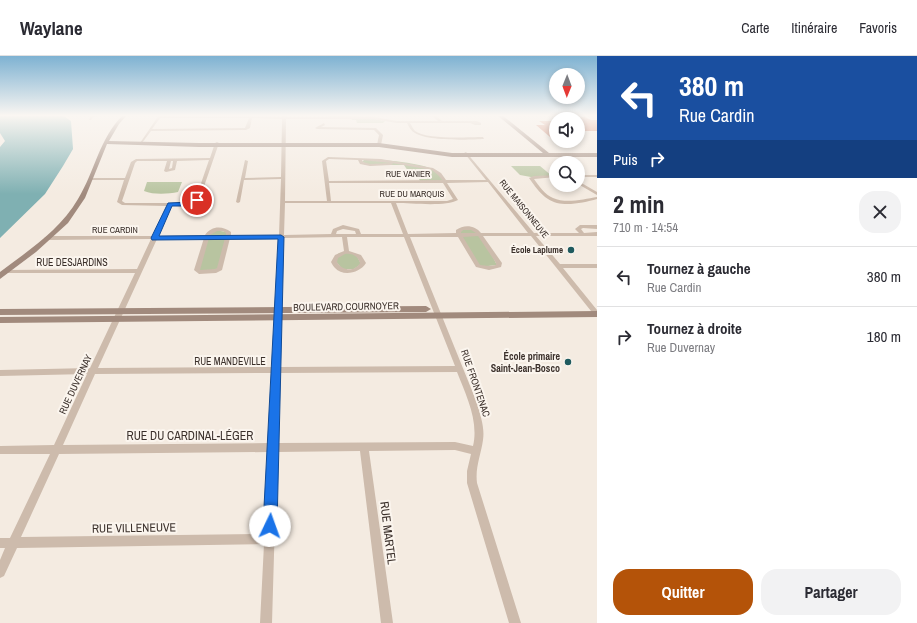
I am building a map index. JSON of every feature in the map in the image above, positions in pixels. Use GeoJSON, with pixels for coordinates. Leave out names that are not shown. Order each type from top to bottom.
{"type":"FeatureCollection","features":[{"type":"Feature","properties":{"kind":"street"},"geometry":{"type":"LineString","coordinates":[[0,276],[47,238],[78,204],[107,141]]}},
{"type":"Feature","properties":{"kind":"street"},"geometry":{"type":"LineString","coordinates":[[154,141],[217,144],[379,144],[440,154],[597,153]]}},
{"type":"Feature","properties":{"kind":"street"},"geometry":{"type":"LineString","coordinates":[[521,141],[525,145],[543,154]]}},
{"type":"Feature","properties":{"kind":"street"},"geometry":{"type":"LineString","coordinates":[[532,141],[543,154]]}},
{"type":"Feature","properties":{"kind":"street"},"geometry":{"type":"LineString","coordinates":[[210,159],[136,160],[133,162],[119,201],[120,203],[192,204],[197,200],[210,159],[217,144]]}},
{"type":"Feature","properties":{"kind":"street"},"geometry":{"type":"LineString","coordinates":[[266,623],[277,314],[283,202],[283,144]]}},
{"type":"Feature","properties":{"kind":"street"},"geometry":{"type":"LineString","coordinates":[[535,144],[551,149],[597,153]]}},
{"type":"Feature","properties":{"kind":"street"},"geometry":{"type":"LineString","coordinates":[[510,152],[525,145]]}},
{"type":"Feature","properties":{"kind":"street"},"geometry":{"type":"LineString","coordinates":[[467,154],[510,152],[543,154],[574,152]]}},
{"type":"Feature","properties":{"kind":"street","name":"RUE MAISONNEUVE"},"geometry":{"type":"LineString","coordinates":[[467,154],[596,312]]}},
{"type":"Feature","properties":{"kind":"street","name":"RUE DU MARQUIS"},"geometry":{"type":"LineString","coordinates":[[283,202],[329,202],[393,202],[455,202],[456,197],[440,174],[436,171],[412,164],[381,160],[325,159],[329,202]]}},
{"type":"Feature","properties":{"kind":"street"},"geometry":{"type":"LineString","coordinates":[[238,202],[246,161]]}},
{"type":"Feature","properties":{"kind":"street"},"geometry":{"type":"LineString","coordinates":[[549,176],[531,177],[531,179],[554,200],[578,201],[597,198]]}},
{"type":"Feature","properties":{"kind":"street"},"geometry":{"type":"LineString","coordinates":[[585,176],[597,176]]}},
{"type":"Feature","properties":{"kind":"street"},"geometry":{"type":"LineString","coordinates":[[243,179],[283,178]]}},
{"type":"Feature","properties":{"kind":"street"},"geometry":{"type":"LineString","coordinates":[[90,179],[127,179]]}},
{"type":"Feature","properties":{"kind":"street","name":"RUE VANIER"},"geometry":{"type":"LineString","coordinates":[[327,182],[490,181]]}},
{"type":"Feature","properties":{"kind":"street"},"geometry":{"type":"LineString","coordinates":[[585,186],[597,194]]}},
{"type":"Feature","properties":{"kind":"street","name":"RUE FRONTENAC"},"geometry":{"type":"LineString","coordinates":[[393,202],[473,403],[479,427],[479,439],[472,463],[471,474],[474,492],[515,623]]}},
{"type":"Feature","properties":{"kind":"street","name":"RUE DUVERNAY"},"geometry":{"type":"LineString","coordinates":[[0,572],[170,204]]}},
{"type":"Feature","properties":{"kind":"street"},"geometry":{"type":"LineString","coordinates":[[583,234],[578,229],[582,226],[597,227]]}},
{"type":"Feature","properties":{"kind":"street","name":"RUE CARDIN"},"geometry":{"type":"LineString","coordinates":[[333,236],[335,230],[343,227],[357,230],[359,236]]}},
{"type":"Feature","properties":{"kind":"street","name":"RUE CARDIN"},"geometry":{"type":"LineString","coordinates":[[207,238],[209,232],[220,229],[228,232],[228,237]]}},
{"type":"Feature","properties":{"kind":"street","name":"RUE CARDIN"},"geometry":{"type":"LineString","coordinates":[[47,238],[597,234]]}},
{"type":"Feature","properties":{"kind":"street"},"geometry":{"type":"LineString","coordinates":[[459,235],[478,266],[497,268],[499,263],[481,235]]}},
{"type":"Feature","properties":{"kind":"street"},"geometry":{"type":"LineString","coordinates":[[344,236],[347,252]]}},
{"type":"Feature","properties":{"kind":"street"},"geometry":{"type":"LineString","coordinates":[[207,238],[197,269],[199,272],[214,272],[220,270],[228,237]]}},
{"type":"Feature","properties":{"kind":"street"},"geometry":{"type":"LineString","coordinates":[[347,252],[353,253],[361,258],[363,263],[361,267],[350,271],[337,267],[334,259],[341,253],[347,252]]}},
{"type":"Feature","properties":{"kind":"street"},"geometry":{"type":"LineString","coordinates":[[558,266],[597,266]]}},
{"type":"Feature","properties":{"kind":"street","name":"RUE DESJARDINS"},"geometry":{"type":"LineString","coordinates":[[6,271],[139,271]]}},
{"type":"Feature","properties":{"kind":"street","name":"BOULEVARD COURNOYER"},"geometry":{"type":"LineString","coordinates":[[0,312],[118,316]]}},
{"type":"Feature","properties":{"kind":"street","name":"BOULEVARD COURNOYER"},"geometry":{"type":"LineString","coordinates":[[0,320],[118,316],[438,312],[596,312]]}},
{"type":"Feature","properties":{"kind":"street","name":"RUE MANDEVILLE"},"geometry":{"type":"LineString","coordinates":[[0,373],[460,369]]}},
{"type":"Feature","properties":{"kind":"street","name":"RUE DU CARDINAL-LÉGER"},"geometry":{"type":"LineString","coordinates":[[0,450],[455,446],[476,451]]}},
{"type":"Feature","properties":{"kind":"street","name":"RUE MARTEL"},"geometry":{"type":"LineString","coordinates":[[364,447],[387,623]]}},
{"type":"Feature","properties":{"kind":"street","name":"RUE VILLENEUVE"},"geometry":{"type":"LineString","coordinates":[[0,543],[269,539]]}},
{"type":"Feature","properties":{"kind":"green space"},"geometry":{"type":"Polygon","coordinates":[[[365,159],[413,164],[431,168],[436,171],[445,181],[420,181],[416,172],[408,171],[404,165],[370,165],[362,162],[365,159]]]}},
{"type":"Feature","properties":{"kind":"green space"},"geometry":{"type":"Polygon","coordinates":[[[511,166],[540,166],[549,174],[549,176],[531,177],[520,175],[511,166]]]}},
{"type":"Feature","properties":{"kind":"green space"},"geometry":{"type":"Polygon","coordinates":[[[147,182],[182,182],[178,192],[161,194],[144,191],[147,182]]]}},
{"type":"Feature","properties":{"kind":"green space"},"geometry":{"type":"Polygon","coordinates":[[[472,228],[481,235],[497,265],[479,267],[458,231],[472,228]]]}},
{"type":"Feature","properties":{"kind":"green space"},"geometry":{"type":"Polygon","coordinates":[[[213,230],[228,232],[219,269],[199,272],[207,233],[213,230]]]}},
{"type":"Feature","properties":{"kind":"green space"},"geometry":{"type":"Polygon","coordinates":[[[347,252],[356,254],[361,264],[354,269],[342,269],[334,259],[339,253],[347,252]]]}},
{"type":"Feature","properties":{"kind":"water"},"geometry":{"type":"Polygon","coordinates":[[[5,141],[72,141],[73,149],[45,194],[0,238],[0,147],[5,141]]]}},
{"type":"Feature","properties":{"kind":"place","name":"École Laplume"},"geometry":{"type":"Point","coordinates":[571,250]}},
{"type":"Feature","properties":{"kind":"place","name":"École primaire Saint-Jean-Bosco"},"geometry":{"type":"Point","coordinates":[568,362]}},
{"type":"Feature","properties":{"kind":"route"},"geometry":{"type":"LineString","coordinates":[[197,200],[192,204],[170,204],[154,238],[281,237],[277,310],[270,526]]}}]}
